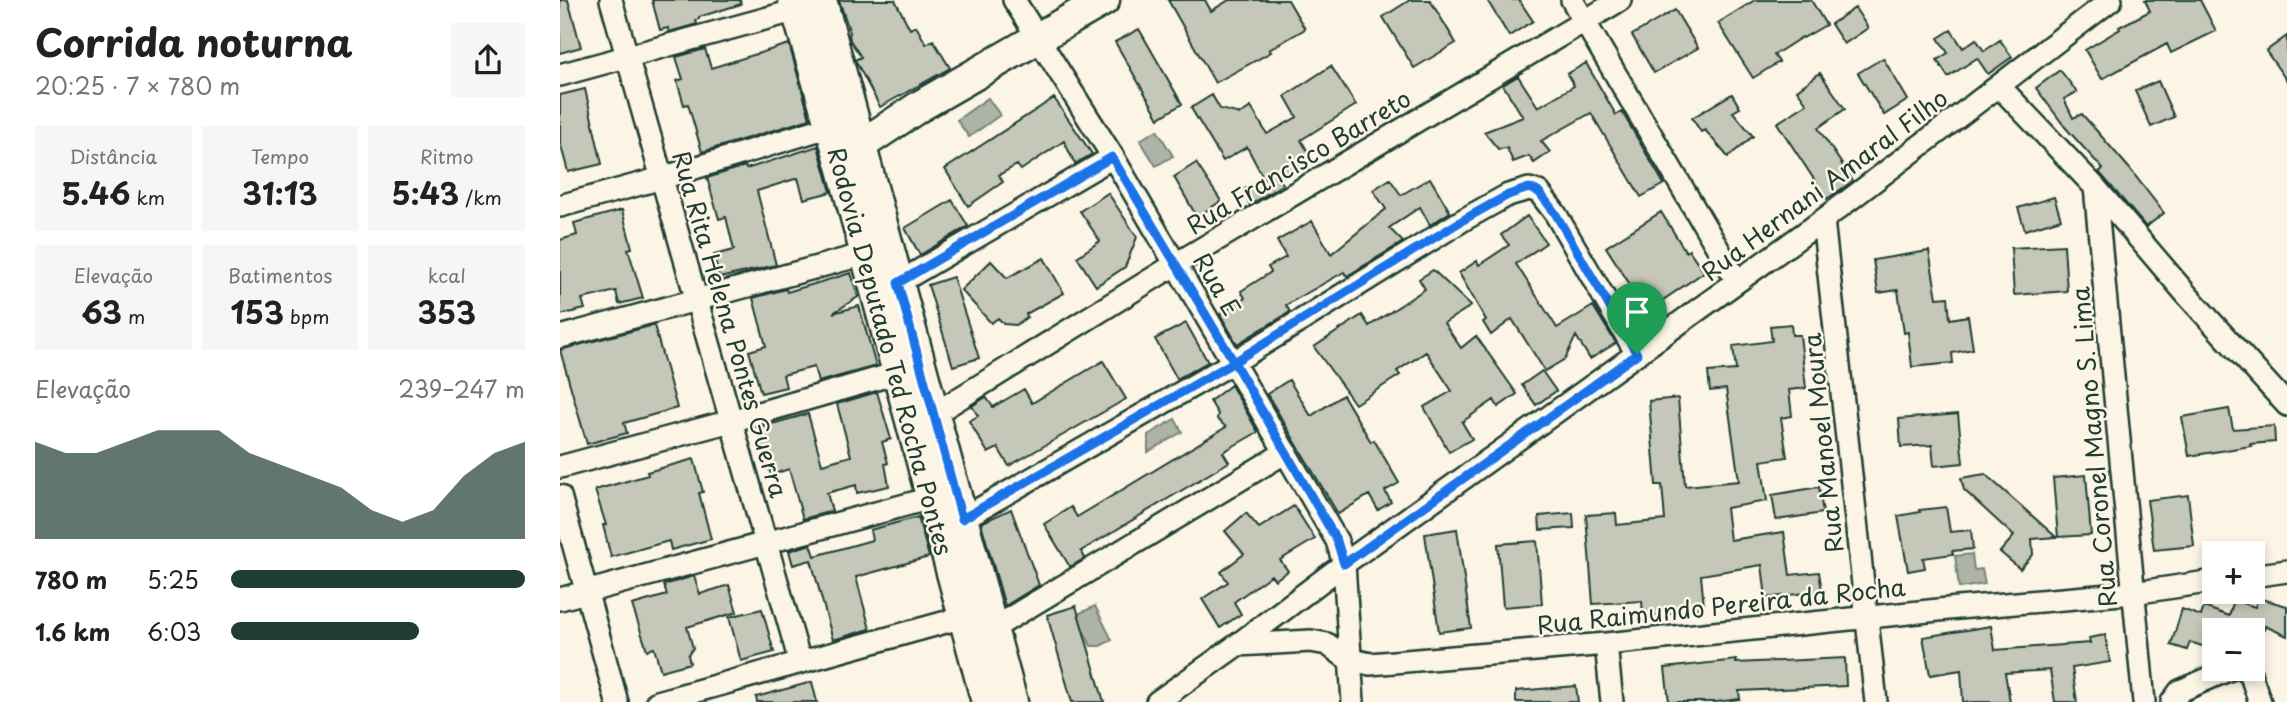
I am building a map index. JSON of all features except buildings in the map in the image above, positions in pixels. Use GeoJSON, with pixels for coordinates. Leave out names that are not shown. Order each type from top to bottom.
{"type":"FeatureCollection","features":[{"type":"Feature","properties":{"kind":"main road"},"geometry":{"type":"LineString","coordinates":[[850,152],[920,106],[1104,0]]}},
{"type":"Feature","properties":{"kind":"main road","name":"Rodovia Deputado Ted Rocha Pontes"},"geometry":{"type":"LineString","coordinates":[[795,7],[819,130],[850,152]]}},
{"type":"Feature","properties":{"kind":"main road","name":"Rodovia Deputado Ted Rocha Pontes"},"geometry":{"type":"LineString","coordinates":[[795,7],[898,283],[1012,702]]}},
{"type":"Feature","properties":{"kind":"main road","name":"Rodovia Deputado Ted Rocha Pontes"},"geometry":{"type":"LineString","coordinates":[[850,152],[854,258],[883,377],[919,502],[964,617],[987,702]]}},
{"type":"Feature","properties":{"kind":"street","name":"Rua Rita Helena Pontes Guerra"},"geometry":{"type":"LineString","coordinates":[[611,0],[800,662]]}},
{"type":"Feature","properties":{"kind":"street","name":"Rua E"},"geometry":{"type":"LineString","coordinates":[[1014,0],[1176,264],[1337,541],[1344,564],[1348,659],[1353,702]]}},
{"type":"Feature","properties":{"kind":"street"},"geometry":{"type":"LineString","coordinates":[[1572,0],[1737,281]]}},
{"type":"Feature","properties":{"kind":"street","name":"Rua Francisco Barreto"},"geometry":{"type":"LineString","coordinates":[[934,414],[1176,264],[1620,0]]}},
{"type":"Feature","properties":{"kind":"street","name":"Rua Hernani Amaral Filho"},"geometry":{"type":"LineString","coordinates":[[1157,702],[1344,564],[1823,220],[2111,0]]}},
{"type":"Feature","properties":{"kind":"street"},"geometry":{"type":"LineString","coordinates":[[560,75],[795,7]]}},
{"type":"Feature","properties":{"kind":"street"},"geometry":{"type":"LineString","coordinates":[[1999,86],[2095,187],[2187,295],[2287,405]]}},
{"type":"Feature","properties":{"kind":"street"},"geometry":{"type":"LineString","coordinates":[[560,206],[819,130]]}},
{"type":"Feature","properties":{"kind":"street"},"geometry":{"type":"LineString","coordinates":[[898,283],[1112,157]]}},
{"type":"Feature","properties":{"kind":"street","name":"Rua Coronel Magno S. Lima"},"geometry":{"type":"LineString","coordinates":[[2095,187],[2144,702]]}},
{"type":"Feature","properties":{"kind":"street"},"geometry":{"type":"LineString","coordinates":[[962,519],[1234,362],[1463,220],[1508,195],[1529,188],[1539,192],[1555,213],[1637,354]]}},
{"type":"Feature","properties":{"kind":"street","name":"Rua Manoel Moura"},"geometry":{"type":"LineString","coordinates":[[1823,220],[1876,702]]}},
{"type":"Feature","properties":{"kind":"street"},"geometry":{"type":"LineString","coordinates":[[560,337],[854,258]]}},
{"type":"Feature","properties":{"kind":"street"},"geometry":{"type":"LineString","coordinates":[[560,467],[883,377]]}},
{"type":"Feature","properties":{"kind":"street"},"geometry":{"type":"LineString","coordinates":[[992,629],[1286,452]]}},
{"type":"Feature","properties":{"kind":"street"},"geometry":{"type":"LineString","coordinates":[[560,496],[617,702]]}},
{"type":"Feature","properties":{"kind":"street"},"geometry":{"type":"LineString","coordinates":[[560,599],[919,502]]}},
{"type":"Feature","properties":{"kind":"street"},"geometry":{"type":"LineString","coordinates":[[2265,574],[2287,571]]}},
{"type":"Feature","properties":{"kind":"street","name":"Rua Raimundo Pereira da Rocha"},"geometry":{"type":"LineString","coordinates":[[1237,645],[1311,641],[1327,644],[1348,659],[1370,664],[1606,644],[2133,593],[2202,584]]}},
{"type":"Feature","properties":{"kind":"street"},"geometry":{"type":"LineString","coordinates":[[657,702],[964,617]]}},
{"type":"Feature","properties":{"kind":"street"},"geometry":{"type":"LineString","coordinates":[[1606,644],[1612,702]]}},
{"type":"Feature","properties":{"kind":"street"},"geometry":{"type":"LineString","coordinates":[[2172,702],[2180,691],[2203,681]]}},
{"type":"Feature","properties":{"kind":"street"},"geometry":{"type":"LineString","coordinates":[[2253,681],[2260,702]]}},
{"type":"Feature","properties":{"kind":"shaded area"},"geometry":{"type":"Polygon","coordinates":[[[988,98],[1000,115],[969,137],[957,120],[988,98]]]}},
{"type":"Feature","properties":{"kind":"shaded area"},"geometry":{"type":"Polygon","coordinates":[[[1157,130],[1173,156],[1156,166],[1140,140],[1157,130]]]}},
{"type":"Feature","properties":{"kind":"shaded area"},"geometry":{"type":"Polygon","coordinates":[[[1175,419],[1182,432],[1148,452],[1148,435],[1175,419]]]}},
{"type":"Feature","properties":{"kind":"shaded area"},"geometry":{"type":"Polygon","coordinates":[[[1972,554],[1974,570],[1982,569],[1985,584],[1959,588],[1955,556],[1972,554]]]}},
{"type":"Feature","properties":{"kind":"shaded area"},"geometry":{"type":"Polygon","coordinates":[[[1095,606],[1112,640],[1100,646],[1091,646],[1076,615],[1095,606]]]}},
{"type":"Feature","properties":{"kind":"route"},"geometry":{"type":"LineString","coordinates":[[1637,354],[1344,564],[1337,541],[1234,362],[962,519],[898,283],[1112,157],[1234,362],[1463,220],[1508,195],[1529,188],[1539,192],[1555,213],[1637,354]]}}]}
